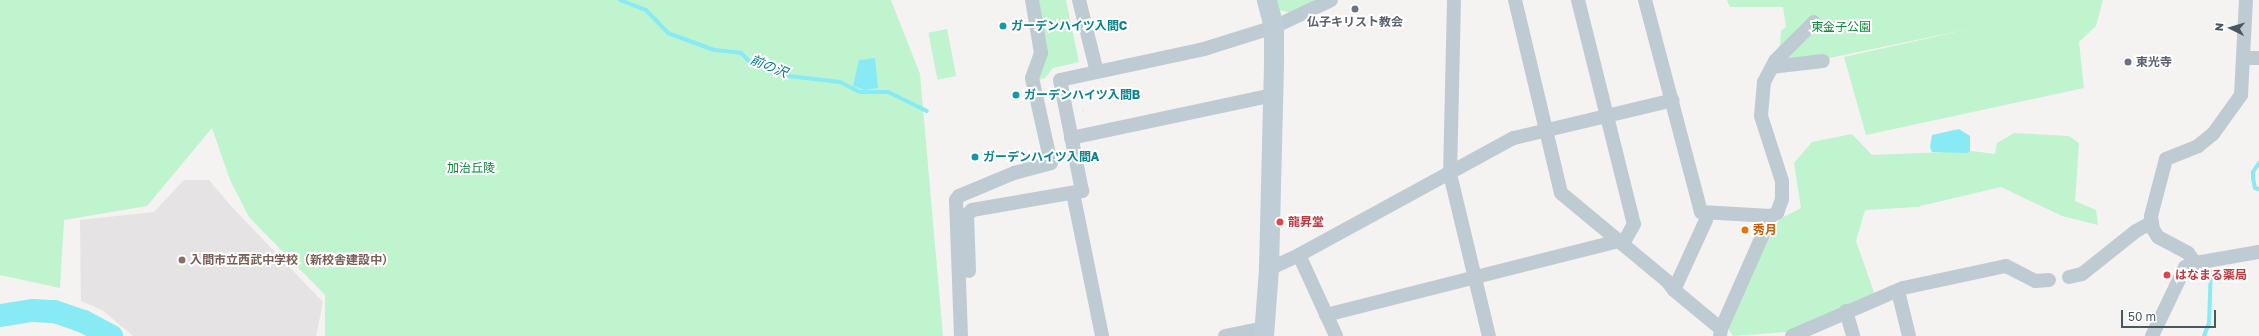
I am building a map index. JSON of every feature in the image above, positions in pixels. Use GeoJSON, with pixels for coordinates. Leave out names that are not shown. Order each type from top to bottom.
{"type":"FeatureCollection","features":[{"type":"Feature","properties":{"kind":"street"},"geometry":{"type":"LineString","coordinates":[[961,336],[956,200],[959,196],[1014,172],[1051,163],[1032,78],[1041,53],[1032,0]]}},
{"type":"Feature","properties":{"kind":"street"},"geometry":{"type":"LineString","coordinates":[[1079,0],[1097,72]]}},
{"type":"Feature","properties":{"kind":"street"},"geometry":{"type":"LineString","coordinates":[[1225,336],[1265,332],[1269,269],[1274,27],[1267,0]]}},
{"type":"Feature","properties":{"kind":"street"},"geometry":{"type":"LineString","coordinates":[[969,271],[967,215],[972,210],[1082,191],[1060,80],[1204,49],[1274,27],[1331,0]]}},
{"type":"Feature","properties":{"kind":"street"},"geometry":{"type":"LineString","coordinates":[[1454,0],[1450,174],[1489,336]]}},
{"type":"Feature","properties":{"kind":"street"},"geometry":{"type":"LineString","coordinates":[[1515,0],[1561,193],[1667,281],[1674,290],[1721,333],[1771,216]]}},
{"type":"Feature","properties":{"kind":"street"},"geometry":{"type":"LineString","coordinates":[[1326,315],[1621,243],[1634,224],[1578,0]]}},
{"type":"Feature","properties":{"kind":"street"},"geometry":{"type":"LineString","coordinates":[[1645,0],[1673,100],[1701,212],[1771,216],[1777,213],[1784,190],[1774,151],[1761,116],[1764,82],[1772,66],[1814,22]]}},
{"type":"Feature","properties":{"kind":"street"},"geometry":{"type":"LineString","coordinates":[[2195,263],[2188,254],[2158,237],[2151,216],[2166,159],[2198,146],[2213,134],[2241,95],[2246,0]]}},
{"type":"Feature","properties":{"kind":"street"},"geometry":{"type":"LineString","coordinates":[[2244,58],[2259,58]]}},
{"type":"Feature","properties":{"kind":"street"},"geometry":{"type":"LineString","coordinates":[[1772,66],[1823,61]]}},
{"type":"Feature","properties":{"kind":"street"},"geometry":{"type":"LineString","coordinates":[[1071,138],[1273,95]]}},
{"type":"Feature","properties":{"kind":"street"},"geometry":{"type":"LineString","coordinates":[[1269,269],[1299,255],[1514,138],[1673,100]]}},
{"type":"Feature","properties":{"kind":"street"},"geometry":{"type":"LineString","coordinates":[[1073,193],[1102,336]]}},
{"type":"Feature","properties":{"kind":"street"},"geometry":{"type":"LineString","coordinates":[[1674,290],[1706,220]]}},
{"type":"Feature","properties":{"kind":"street"},"geometry":{"type":"LineString","coordinates":[[2069,277],[2082,274],[2136,231],[2152,222]]}},
{"type":"Feature","properties":{"kind":"street"},"geometry":{"type":"LineString","coordinates":[[2152,336],[2185,268],[2195,263],[2259,252]]}},
{"type":"Feature","properties":{"kind":"street"},"geometry":{"type":"LineString","coordinates":[[1299,255],[1336,336]]}},
{"type":"Feature","properties":{"kind":"street"},"geometry":{"type":"LineString","coordinates":[[1792,336],[1846,311],[1898,291],[2006,266],[2035,281],[2049,280]]}},
{"type":"Feature","properties":{"kind":"street"},"geometry":{"type":"LineString","coordinates":[[1898,291],[1909,336]]}},
{"type":"Feature","properties":{"kind":"street"},"geometry":{"type":"LineString","coordinates":[[1846,311],[1853,336]]}},
{"type":"Feature","properties":{"kind":"shaded area","name":"入間市立西武中学校（新校舎建設中）"},"geometry":{"type":"Polygon","coordinates":[[[184,180],[209,180],[230,205],[323,302],[316,336],[133,336],[102,310],[81,301],[80,220],[154,212],[184,180]]]}},
{"type":"Feature","properties":{"kind":"green space","name":"加治丘陵"},"geometry":{"type":"Polygon","coordinates":[[[0,0],[891,0],[920,74],[943,336],[325,336],[325,295],[249,217],[230,180],[212,128],[147,206],[64,220],[60,288],[0,275],[0,0]]]}},
{"type":"Feature","properties":{"kind":"green space"},"geometry":{"type":"Polygon","coordinates":[[[1033,0],[1066,0],[1079,62],[1053,68],[1045,78],[1039,80],[1033,0]]]}},
{"type":"Feature","properties":{"kind":"green space"},"geometry":{"type":"Polygon","coordinates":[[[1273,0],[1315,0],[1291,13],[1275,9],[1273,0]]]}},
{"type":"Feature","properties":{"kind":"green space","name":"東金子公園"},"geometry":{"type":"Polygon","coordinates":[[[1727,0],[2103,0],[2096,26],[2079,42],[2084,88],[1866,135],[1844,57],[1974,28],[1810,62],[1774,56],[1780,45],[1781,31],[1786,27],[1783,7],[1730,7],[1727,0]]]}},
{"type":"Feature","properties":{"kind":"green space"},"geometry":{"type":"Polygon","coordinates":[[[947,29],[956,76],[938,80],[928,33],[947,29]]]}},
{"type":"Feature","properties":{"kind":"green space"},"geometry":{"type":"Polygon","coordinates":[[[2014,133],[2069,136],[2079,143],[2075,201],[2096,210],[2098,225],[2062,216],[2001,187],[1916,207],[1865,210],[1856,241],[1875,295],[1786,332],[1733,336],[1728,329],[1770,232],[1780,219],[1801,208],[1794,163],[1812,142],[1852,134],[1872,155],[1972,151],[1995,154],[1997,143],[2014,133]]]}},
{"type":"Feature","properties":{"kind":"water"},"geometry":{"type":"Polygon","coordinates":[[[875,58],[878,88],[865,90],[853,86],[859,60],[875,58]]]}},
{"type":"Feature","properties":{"kind":"water"},"geometry":{"type":"Polygon","coordinates":[[[1959,129],[1970,136],[1970,151],[1967,153],[1932,152],[1930,147],[1932,135],[1959,129]]]}},
{"type":"Feature","properties":{"kind":"waterway","name":"前の沢"},"geometry":{"type":"LineString","coordinates":[[620,0],[646,10],[668,33],[714,50],[741,53],[749,61],[788,76],[840,82],[860,92],[888,92],[927,111]]}},
{"type":"Feature","properties":{"kind":"waterway"},"geometry":{"type":"LineString","coordinates":[[2259,163],[2253,172],[2255,188],[2259,189]]}},
{"type":"Feature","properties":{"kind":"waterway"},"geometry":{"type":"LineString","coordinates":[[2204,336],[2209,323],[2211,269]]}},
{"type":"Feature","properties":{"kind":"waterway"},"geometry":{"type":"LineString","coordinates":[[0,315],[32,310],[54,311],[83,321],[111,336]]}},
{"type":"Feature","properties":{"kind":"place","name":"仏子キリスト教会"},"geometry":{"type":"Point","coordinates":[1355,9]}},
{"type":"Feature","properties":{"kind":"place","name":"ガーデンハイツ入間C"},"geometry":{"type":"Point","coordinates":[1003,26]}},
{"type":"Feature","properties":{"kind":"place","name":"東光寺"},"geometry":{"type":"Point","coordinates":[2128,62]}},
{"type":"Feature","properties":{"kind":"place","name":"ガーデンハイツ入間B"},"geometry":{"type":"Point","coordinates":[1016,95]}},
{"type":"Feature","properties":{"kind":"place","name":"ガーデンハイツ入間A"},"geometry":{"type":"Point","coordinates":[975,157]}},
{"type":"Feature","properties":{"kind":"place","name":"龍昇堂"},"geometry":{"type":"Point","coordinates":[1280,222]}},
{"type":"Feature","properties":{"kind":"place","name":"秀月"},"geometry":{"type":"Point","coordinates":[1745,230]}},
{"type":"Feature","properties":{"kind":"place","name":"入間市立西武中学校（新校舎建設中）"},"geometry":{"type":"Point","coordinates":[182,260]}},
{"type":"Feature","properties":{"kind":"place","name":"はなまる薬局"},"geometry":{"type":"Point","coordinates":[2167,275]}}]}
